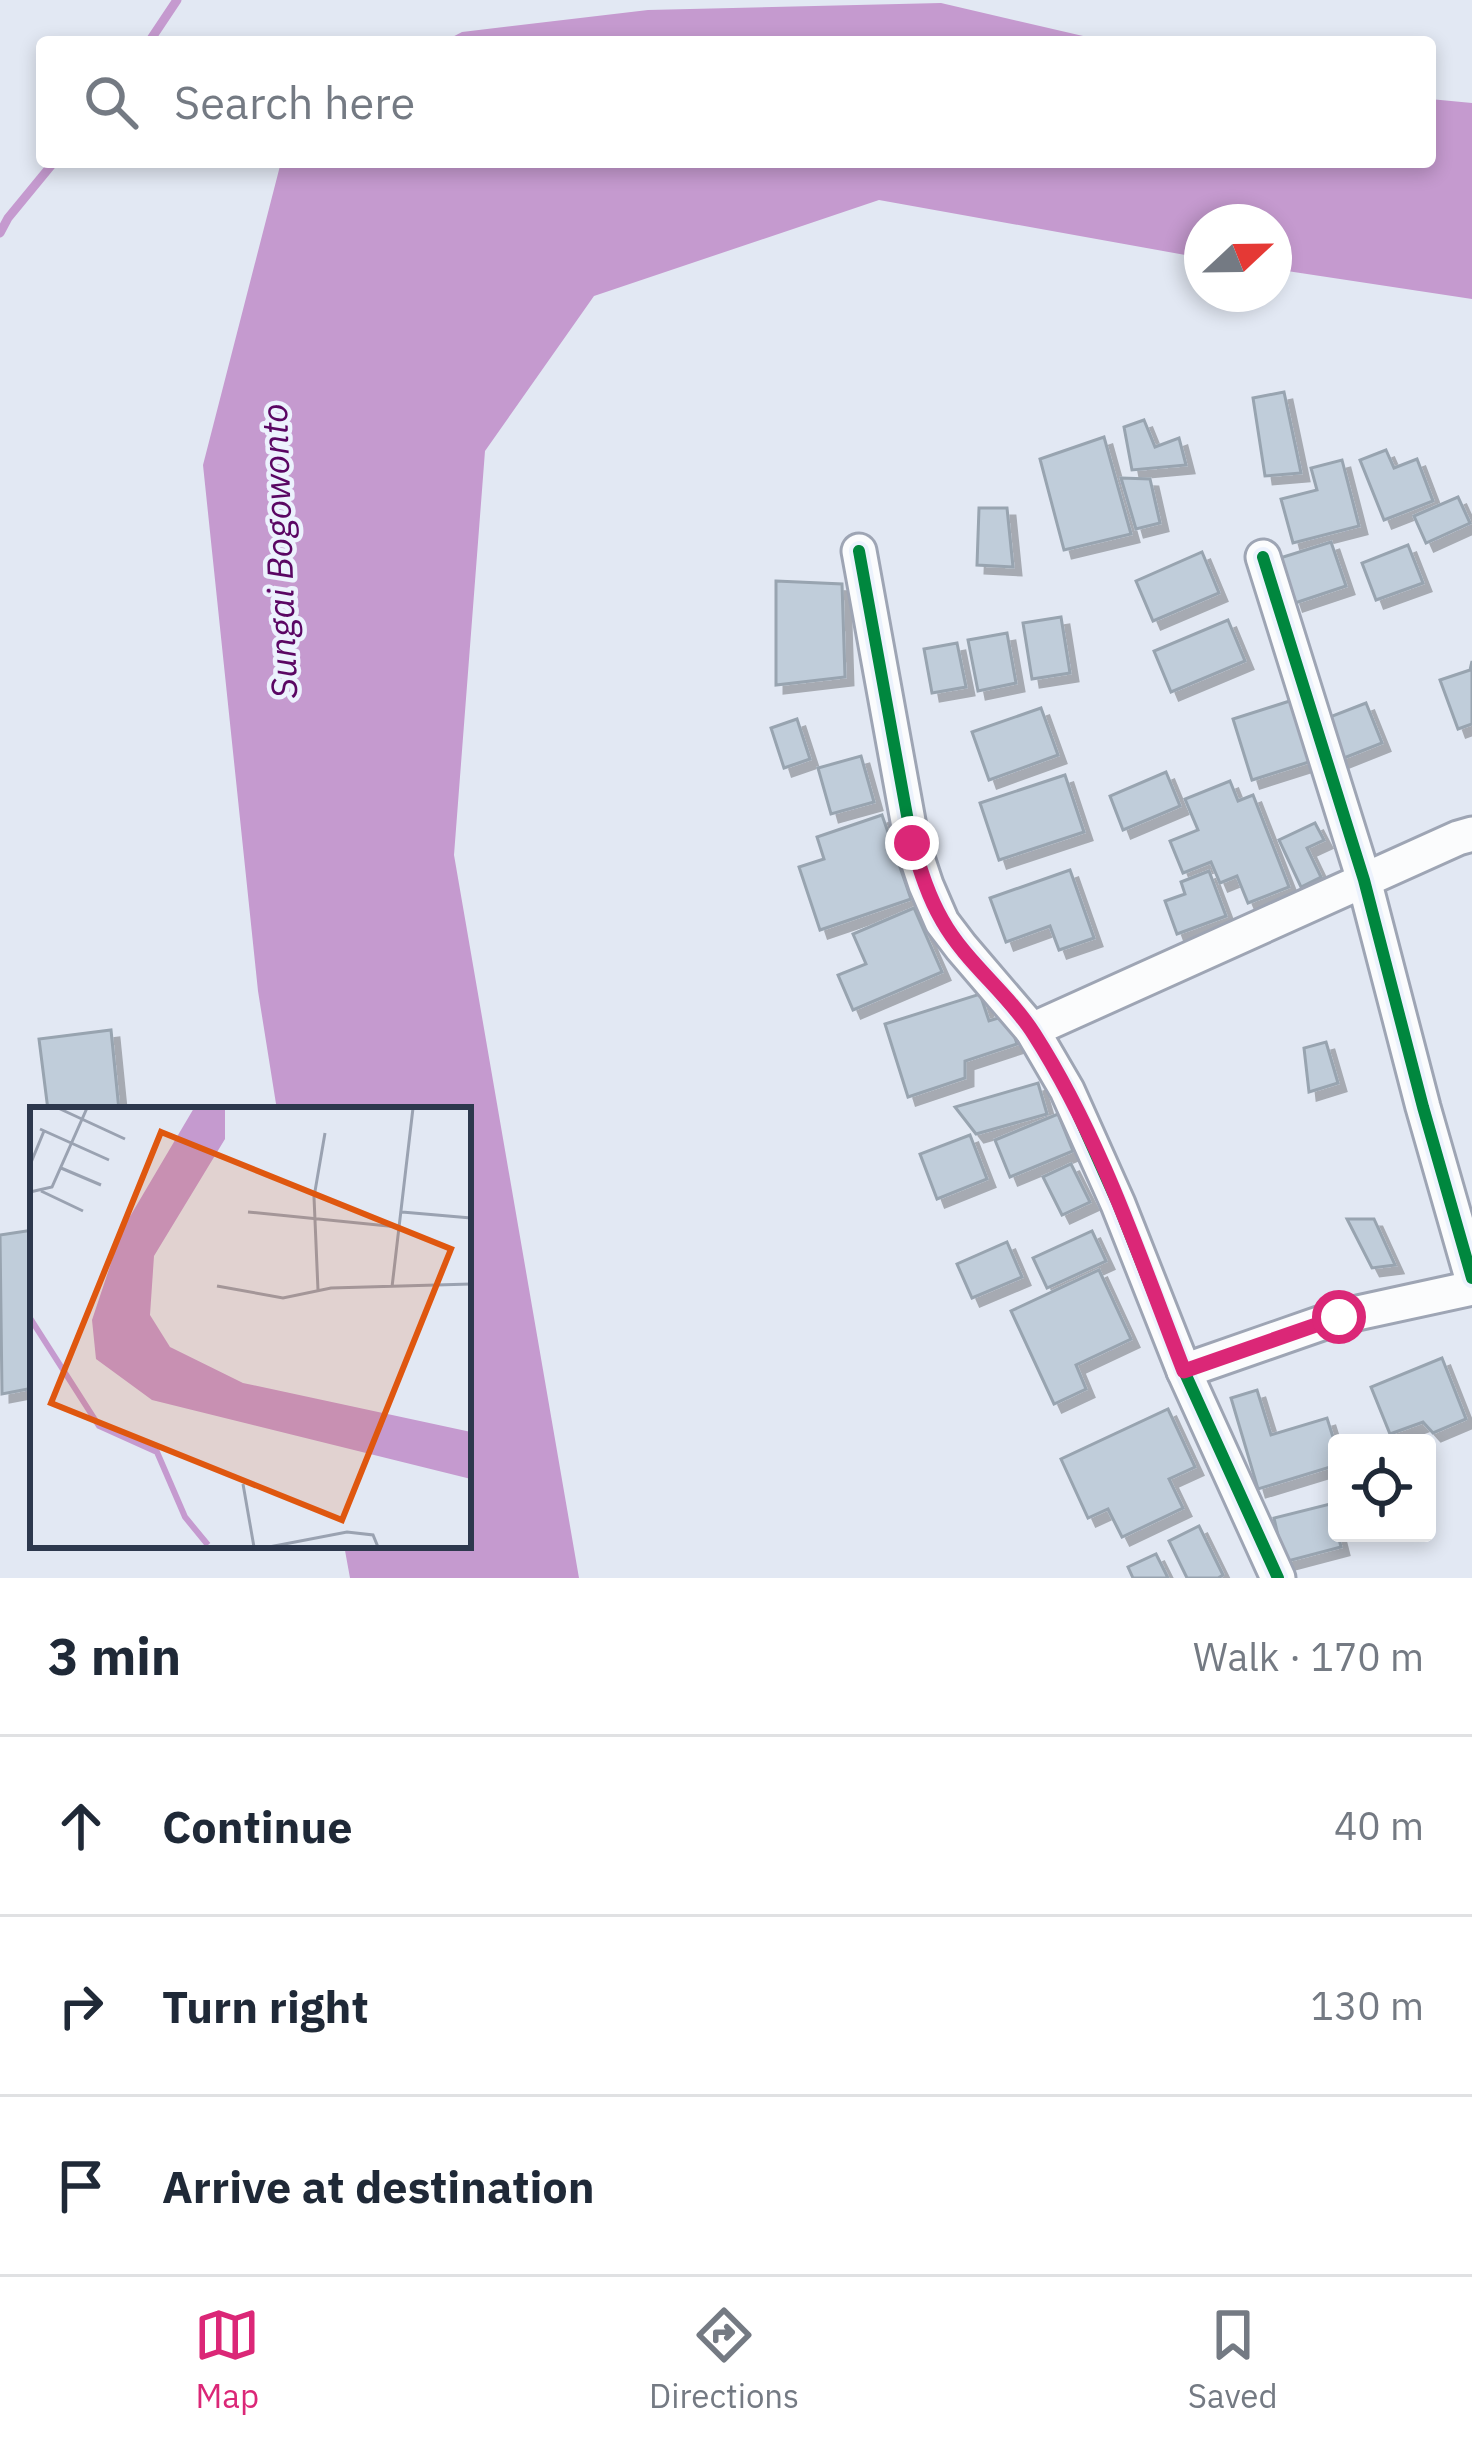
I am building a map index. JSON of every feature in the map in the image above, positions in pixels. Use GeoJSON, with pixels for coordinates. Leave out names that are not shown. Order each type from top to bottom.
{"type":"FeatureCollection","features":[{"type":"Feature","properties":{"kind":"street"},"geometry":{"type":"LineString","coordinates":[[860,550],[912,843],[926,885],[942,922],[1032,1030],[1066,1090],[1118,1204],[1184,1371],[1278,1578]]}},
{"type":"Feature","properties":{"kind":"street"},"geometry":{"type":"LineString","coordinates":[[1263,557],[1364,880],[1472,1278]]}},
{"type":"Feature","properties":{"kind":"street"},"geometry":{"type":"LineString","coordinates":[[1032,1030],[1472,835]]}},
{"type":"Feature","properties":{"kind":"street"},"geometry":{"type":"LineString","coordinates":[[1184,1371],[1339,1317],[1472,1288]]}},
{"type":"Feature","properties":{"kind":"water"},"geometry":{"type":"Polygon","coordinates":[[[941,3],[1083,36],[454,36],[648,10],[941,3]]]}},
{"type":"Feature","properties":{"kind":"water","name":"Sungai Bogowonto"},"geometry":{"type":"Polygon","coordinates":[[[1436,100],[1472,103],[1472,299],[1292,272],[1292,204],[1184,204],[1184,255],[879,200],[594,296],[485,451],[454,855],[579,1578],[350,1578],[345,1548],[471,1548],[471,1107],[277,1107],[258,991],[203,465],[279,168],[1436,168],[1436,100]]]}},
{"type":"Feature","properties":{"kind":"building"},"geometry":{"type":"Polygon","coordinates":[[[1284,392],[1301,473],[1265,476],[1253,398],[1284,392]]]}},
{"type":"Feature","properties":{"kind":"building"},"geometry":{"type":"Polygon","coordinates":[[[1144,420],[1155,447],[1179,438],[1186,465],[1132,470],[1124,427],[1144,420]]]}},
{"type":"Feature","properties":{"kind":"building"},"geometry":{"type":"Polygon","coordinates":[[[1104,437],[1131,534],[1064,550],[1040,459],[1104,437]]]}},
{"type":"Feature","properties":{"kind":"building"},"geometry":{"type":"Polygon","coordinates":[[[1386,450],[1394,468],[1417,459],[1433,501],[1384,520],[1360,460],[1386,450]]]}},
{"type":"Feature","properties":{"kind":"building"},"geometry":{"type":"Polygon","coordinates":[[[1342,460],[1359,526],[1293,543],[1281,499],[1317,490],[1311,468],[1342,460]]]}},
{"type":"Feature","properties":{"kind":"building"},"geometry":{"type":"Polygon","coordinates":[[[1121,478],[1150,479],[1160,523],[1136,529],[1121,478]]]}},
{"type":"Feature","properties":{"kind":"building"},"geometry":{"type":"Polygon","coordinates":[[[1458,497],[1470,523],[1426,543],[1414,516],[1458,497]]]}},
{"type":"Feature","properties":{"kind":"building"},"geometry":{"type":"Polygon","coordinates":[[[979,508],[1007,508],[1013,567],[977,565],[979,508]]]}},
{"type":"Feature","properties":{"kind":"building"},"geometry":{"type":"Polygon","coordinates":[[[1331,542],[1346,586],[1295,603],[1280,558],[1331,542]]]}},
{"type":"Feature","properties":{"kind":"building"},"geometry":{"type":"Polygon","coordinates":[[[1408,545],[1423,583],[1376,600],[1362,563],[1408,545]]]}},
{"type":"Feature","properties":{"kind":"building"},"geometry":{"type":"Polygon","coordinates":[[[1202,552],[1219,593],[1153,621],[1136,581],[1202,552]]]}},
{"type":"Feature","properties":{"kind":"building"},"geometry":{"type":"Polygon","coordinates":[[[776,581],[842,584],[845,677],[776,685],[776,581]]]}},
{"type":"Feature","properties":{"kind":"building"},"geometry":{"type":"Polygon","coordinates":[[[1061,617],[1070,673],[1032,679],[1023,623],[1061,617]]]}},
{"type":"Feature","properties":{"kind":"building"},"geometry":{"type":"Polygon","coordinates":[[[1228,620],[1245,661],[1171,692],[1154,651],[1228,620]]]}},
{"type":"Feature","properties":{"kind":"building"},"geometry":{"type":"Polygon","coordinates":[[[1007,633],[1016,683],[978,691],[968,640],[1007,633]]]}},
{"type":"Feature","properties":{"kind":"building"},"geometry":{"type":"Polygon","coordinates":[[[957,643],[966,687],[932,693],[924,649],[957,643]]]}},
{"type":"Feature","properties":{"kind":"building"},"geometry":{"type":"Polygon","coordinates":[[[1472,661],[1472,724],[1458,729],[1440,680],[1470,670],[1472,661]]]}},
{"type":"Feature","properties":{"kind":"building"},"geometry":{"type":"Polygon","coordinates":[[[1293,700],[1312,761],[1252,780],[1233,719],[1293,700]]]}},
{"type":"Feature","properties":{"kind":"building"},"geometry":{"type":"Polygon","coordinates":[[[1366,703],[1382,743],[1339,760],[1322,720],[1366,703]]]}},
{"type":"Feature","properties":{"kind":"building"},"geometry":{"type":"Polygon","coordinates":[[[1041,708],[1058,755],[989,780],[972,732],[1041,708]]]}},
{"type":"Feature","properties":{"kind":"building"},"geometry":{"type":"Polygon","coordinates":[[[797,719],[810,759],[784,768],[771,728],[797,719]]]}},
{"type":"Feature","properties":{"kind":"building"},"geometry":{"type":"Polygon","coordinates":[[[861,756],[874,802],[831,814],[818,768],[861,756]]]}},
{"type":"Feature","properties":{"kind":"building"},"geometry":{"type":"Polygon","coordinates":[[[1166,772],[1180,806],[1123,830],[1110,796],[1166,772]]]}},
{"type":"Feature","properties":{"kind":"building"},"geometry":{"type":"Polygon","coordinates":[[[1065,775],[1084,832],[999,860],[980,803],[1065,775]]]}},
{"type":"Feature","properties":{"kind":"building"},"geometry":{"type":"Polygon","coordinates":[[[1230,781],[1238,801],[1253,795],[1289,887],[1248,903],[1237,876],[1220,883],[1211,862],[1183,873],[1170,841],[1198,830],[1185,799],[1230,781]]]}},
{"type":"Feature","properties":{"kind":"building"},"geometry":{"type":"Polygon","coordinates":[[[882,815],[911,899],[820,930],[799,867],[824,859],[817,837],[882,815]]]}},
{"type":"Feature","properties":{"kind":"building"},"geometry":{"type":"Polygon","coordinates":[[[1315,823],[1324,840],[1307,848],[1321,877],[1301,887],[1279,840],[1315,823]]]}},
{"type":"Feature","properties":{"kind":"building"},"geometry":{"type":"Polygon","coordinates":[[[1070,870],[1094,938],[1059,950],[1050,926],[1006,942],[990,898],[1070,870]]]}},
{"type":"Feature","properties":{"kind":"building"},"geometry":{"type":"Polygon","coordinates":[[[1209,871],[1226,916],[1177,934],[1165,901],[1185,894],[1181,882],[1209,871]]]}},
{"type":"Feature","properties":{"kind":"building"},"geometry":{"type":"Polygon","coordinates":[[[914,908],[942,972],[853,1010],[838,975],[866,964],[853,934],[914,908]]]}},
{"type":"Feature","properties":{"kind":"building"},"geometry":{"type":"Polygon","coordinates":[[[980,994],[989,1021],[1008,1015],[1017,1044],[965,1061],[965,1078],[908,1097],[885,1024],[980,994]]]}},
{"type":"Feature","properties":{"kind":"building"},"geometry":{"type":"Polygon","coordinates":[[[111,1030],[119,1107],[48,1107],[39,1039],[111,1030]]]}},
{"type":"Feature","properties":{"kind":"building"},"geometry":{"type":"Polygon","coordinates":[[[1326,1042],[1338,1083],[1309,1092],[1304,1048],[1326,1042]]]}},
{"type":"Feature","properties":{"kind":"building"},"geometry":{"type":"Polygon","coordinates":[[[1038,1083],[1047,1114],[976,1134],[955,1107],[1038,1083]]]}},
{"type":"Feature","properties":{"kind":"building"},"geometry":{"type":"Polygon","coordinates":[[[1058,1114],[1073,1151],[1010,1177],[995,1140],[1058,1114]]]}},
{"type":"Feature","properties":{"kind":"building"},"geometry":{"type":"Polygon","coordinates":[[[970,1135],[987,1179],[937,1199],[920,1154],[970,1135]]]}},
{"type":"Feature","properties":{"kind":"building"},"geometry":{"type":"Polygon","coordinates":[[[1071,1164],[1090,1202],[1062,1215],[1043,1177],[1071,1164]]]}},
{"type":"Feature","properties":{"kind":"building"},"geometry":{"type":"Polygon","coordinates":[[[1347,1219],[1374,1219],[1395,1265],[1372,1268],[1347,1219]]]}},
{"type":"Feature","properties":{"kind":"building"},"geometry":{"type":"Polygon","coordinates":[[[30,1230],[30,1389],[2,1394],[0,1235],[30,1230]]]}},
{"type":"Feature","properties":{"kind":"building"},"geometry":{"type":"Polygon","coordinates":[[[1092,1231],[1106,1261],[1047,1288],[1033,1258],[1092,1231]]]}},
{"type":"Feature","properties":{"kind":"building"},"geometry":{"type":"Polygon","coordinates":[[[1007,1242],[1022,1277],[972,1298],[957,1264],[1007,1242]]]}},
{"type":"Feature","properties":{"kind":"building"},"geometry":{"type":"Polygon","coordinates":[[[1099,1270],[1131,1339],[1076,1365],[1086,1389],[1054,1404],[1011,1311],[1099,1270]]]}},
{"type":"Feature","properties":{"kind":"building"},"geometry":{"type":"Polygon","coordinates":[[[1442,1358],[1466,1419],[1433,1433],[1423,1422],[1390,1434],[1371,1387],[1442,1358]]]}},
{"type":"Feature","properties":{"kind":"building"},"geometry":{"type":"Polygon","coordinates":[[[1257,1390],[1271,1435],[1327,1418],[1332,1434],[1328,1434],[1328,1468],[1258,1489],[1231,1398],[1257,1390]]]}},
{"type":"Feature","properties":{"kind":"building"},"geometry":{"type":"Polygon","coordinates":[[[1168,1409],[1195,1467],[1169,1479],[1183,1508],[1122,1537],[1108,1509],[1088,1518],[1061,1459],[1168,1409]]]}},
{"type":"Feature","properties":{"kind":"building"},"geometry":{"type":"Polygon","coordinates":[[[1328,1504],[1328,1542],[1340,1542],[1341,1547],[1284,1562],[1274,1518],[1328,1504]]]}},
{"type":"Feature","properties":{"kind":"building"},"geometry":{"type":"Polygon","coordinates":[[[1199,1526],[1223,1575],[1218,1578],[1187,1578],[1169,1541],[1199,1526]]]}},
{"type":"Feature","properties":{"kind":"building"},"geometry":{"type":"Polygon","coordinates":[[[1156,1554],[1168,1578],[1133,1578],[1128,1567],[1156,1554]]]}},
{"type":"Feature","properties":{"kind":"waterway"},"geometry":{"type":"LineString","coordinates":[[153,36],[177,0]]}},
{"type":"Feature","properties":{"kind":"waterway"},"geometry":{"type":"LineString","coordinates":[[0,233],[49,168]]}},
{"type":"Feature","properties":{"kind":"cycle path"},"geometry":{"type":"LineString","coordinates":[[859,551],[912,843],[926,885],[942,922],[1032,1030],[1067,1090],[1184,1371],[1278,1578]]}},
{"type":"Feature","properties":{"kind":"cycle path"},"geometry":{"type":"LineString","coordinates":[[1263,557],[1364,880],[1472,1278]]}},
{"type":"Feature","properties":{"kind":"route"},"geometry":{"type":"LineString","coordinates":[[912,843],[942,922],[1032,1030],[1066,1090],[1118,1204],[1184,1371],[1339,1317]]}}]}
